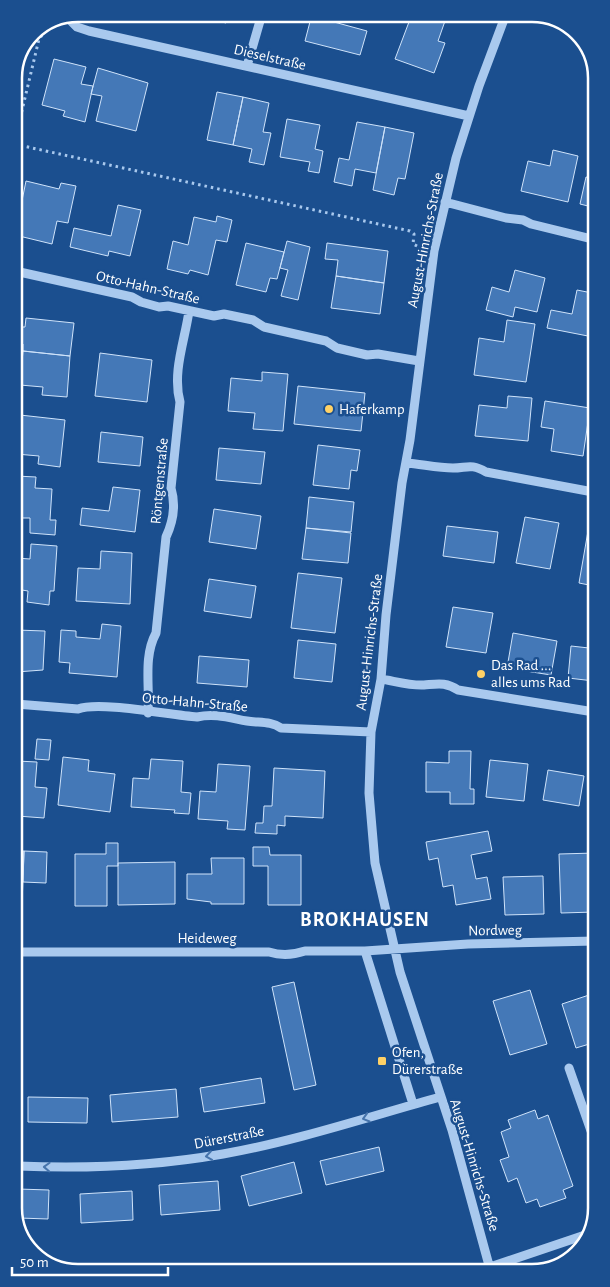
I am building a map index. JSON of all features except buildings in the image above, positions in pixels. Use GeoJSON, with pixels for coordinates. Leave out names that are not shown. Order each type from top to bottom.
{"type":"FeatureCollection","features":[{"type":"Feature","properties":{"kind":"street"},"geometry":{"type":"LineString","coordinates":[[247,66],[260,22]]}},
{"type":"Feature","properties":{"kind":"street","name":"Dieselstraße"},"geometry":{"type":"LineString","coordinates":[[73,23],[77,27],[89,31],[367,92],[377,97],[401,100],[470,116]]}},
{"type":"Feature","properties":{"kind":"street","name":"August-Hinrichs-Straße"},"geometry":{"type":"LineString","coordinates":[[489,1264],[454,1139],[400,972],[380,890],[372,845],[369,793],[371,732],[381,679],[386,615],[434,251],[444,202],[470,116],[503,23]]}},
{"type":"Feature","properties":{"kind":"street"},"geometry":{"type":"LineString","coordinates":[[444,202],[588,237]]}},
{"type":"Feature","properties":{"kind":"street","name":"Otto-Hahn-Straße"},"geometry":{"type":"LineString","coordinates":[[23,273],[132,297],[141,302],[159,307],[168,306],[214,316],[224,314],[253,320],[264,326],[326,341],[337,348],[367,355],[378,354],[419,361]]}},
{"type":"Feature","properties":{"kind":"street","name":"Röntgenstraße"},"geometry":{"type":"LineString","coordinates":[[148,712],[150,686],[147,675],[151,643],[156,633],[166,538],[171,526],[174,499],[171,488],[180,402],[177,390],[189,311]]}},
{"type":"Feature","properties":{"kind":"street"},"geometry":{"type":"LineString","coordinates":[[406,462],[454,468],[464,466],[479,468],[486,472],[588,491]]}},
{"type":"Feature","properties":{"kind":"street"},"geometry":{"type":"LineString","coordinates":[[381,679],[424,685],[433,682],[449,684],[458,690],[588,711]]}},
{"type":"Feature","properties":{"kind":"street","name":"Otto-Hahn-Straße"},"geometry":{"type":"LineString","coordinates":[[22,705],[78,709],[87,706],[197,717],[208,715],[236,717],[245,720],[274,723],[281,728],[371,732]]}},
{"type":"Feature","properties":{"kind":"street","name":"Nordweg"},"geometry":{"type":"LineString","coordinates":[[395,949],[468,944],[588,941]]}},
{"type":"Feature","properties":{"kind":"street","name":"Heideweg"},"geometry":{"type":"LineString","coordinates":[[22,952],[269,952],[278,955],[296,954],[305,951],[395,949]]}},
{"type":"Feature","properties":{"kind":"street"},"geometry":{"type":"LineString","coordinates":[[365,951],[414,1104]]}},
{"type":"Feature","properties":{"kind":"street"},"geometry":{"type":"LineString","coordinates":[[569,1068],[588,1122]]}},
{"type":"Feature","properties":{"kind":"street","name":"Dürerstraße"},"geometry":{"type":"LineString","coordinates":[[22,1166],[108,1166],[222,1154],[302,1135],[440,1097]]}},
{"type":"Feature","properties":{"kind":"street"},"geometry":{"type":"LineString","coordinates":[[502,1264],[579,1237]]}},
{"type":"Feature","properties":{"kind":"path"},"geometry":{"type":"LineString","coordinates":[[23,106],[39,39]]}},
{"type":"Feature","properties":{"kind":"path"},"geometry":{"type":"LineString","coordinates":[[23,146],[410,231],[414,234],[413,244],[434,251]]}},
{"type":"Feature","properties":{"kind":"place","name":"Haferkamp"},"geometry":{"type":"Point","coordinates":[329,409]}},
{"type":"Feature","properties":{"kind":"place","name":"Das Rad ... alles ums Rad"},"geometry":{"type":"Point","coordinates":[481,674]}},
{"type":"Feature","properties":{"kind":"place","name":"Ofen, Dürerstraße"},"geometry":{"type":"Point","coordinates":[382,1061]}},
{"type":"Feature","properties":{"kind":"district","name":"BROKHAUSEN"},"geometry":{"type":"Point","coordinates":[365,919]}}]}
